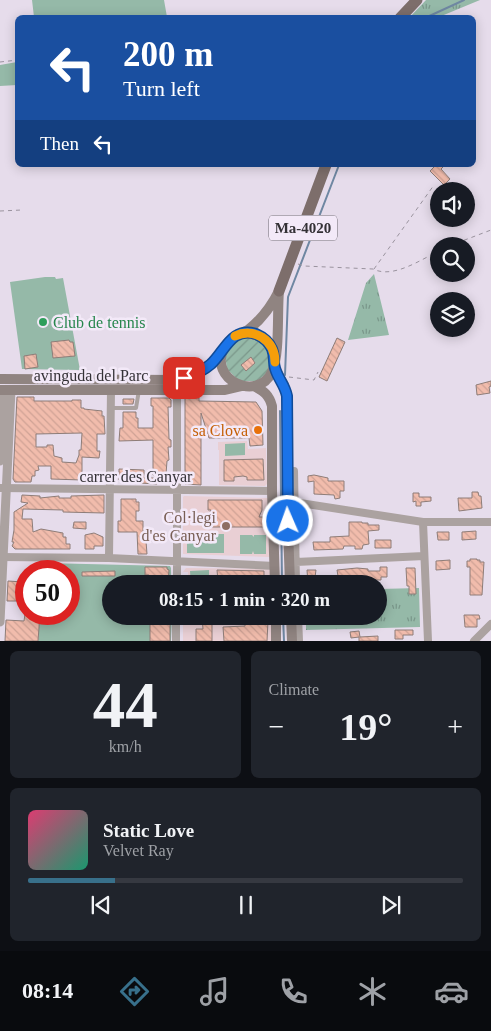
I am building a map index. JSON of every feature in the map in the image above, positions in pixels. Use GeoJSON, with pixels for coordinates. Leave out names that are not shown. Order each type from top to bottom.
{"type":"FeatureCollection","features":[{"type":"Feature","properties":{"kind":"main road"},"geometry":{"type":"LineString","coordinates":[[403,15],[417,0]]}},
{"type":"Feature","properties":{"kind":"main road","name":"Ma-4020"},"geometry":{"type":"LineString","coordinates":[[222,353],[229,340],[242,334],[264,316],[279,292],[325,167]]}},
{"type":"Feature","properties":{"kind":"main road","name":"Ma-4020"},"geometry":{"type":"LineString","coordinates":[[274,362],[277,346],[279,292]]}},
{"type":"Feature","properties":{"kind":"main road"},"geometry":{"type":"LineString","coordinates":[[242,334],[252,333],[262,337],[272,348],[274,362],[287,396],[291,501],[290,575]]}},
{"type":"Feature","properties":{"kind":"main road"},"geometry":{"type":"LineString","coordinates":[[222,353],[222,367],[226,376],[233,383],[242,386],[254,386],[269,377],[274,362]]}},
{"type":"Feature","properties":{"kind":"main road","name":"avinguda del Parc"},"geometry":{"type":"LineString","coordinates":[[4,387],[177,380],[200,372],[222,353]]}},
{"type":"Feature","properties":{"kind":"main road","name":"avinguda del Parc"},"geometry":{"type":"LineString","coordinates":[[4,387],[111,390],[225,390],[242,386]]}},
{"type":"Feature","properties":{"kind":"main road"},"geometry":{"type":"LineString","coordinates":[[254,386],[268,395],[272,406],[272,491],[275,575]]}},
{"type":"Feature","properties":{"kind":"main road"},"geometry":{"type":"LineString","coordinates":[[276,625],[276,641]]}},
{"type":"Feature","properties":{"kind":"main road"},"geometry":{"type":"LineString","coordinates":[[291,625],[292,641]]}},
{"type":"Feature","properties":{"kind":"street"},"geometry":{"type":"LineString","coordinates":[[0,461],[4,387]]}},
{"type":"Feature","properties":{"kind":"street"},"geometry":{"type":"LineString","coordinates":[[0,622],[4,387]]}},
{"type":"Feature","properties":{"kind":"street"},"geometry":{"type":"LineString","coordinates":[[109,558],[111,390]]}},
{"type":"Feature","properties":{"kind":"street"},"geometry":{"type":"LineString","coordinates":[[177,390],[177,575]]}},
{"type":"Feature","properties":{"kind":"street"},"geometry":{"type":"LineString","coordinates":[[294,471],[291,501],[296,575]]}},
{"type":"Feature","properties":{"kind":"street","name":"carrer des Canyar"},"geometry":{"type":"LineString","coordinates":[[3,488],[272,491]]}},
{"type":"Feature","properties":{"kind":"street"},"geometry":{"type":"LineString","coordinates":[[291,501],[423,522],[491,522]]}},
{"type":"Feature","properties":{"kind":"street"},"geometry":{"type":"LineString","coordinates":[[423,522],[428,641]]}},
{"type":"Feature","properties":{"kind":"street"},"geometry":{"type":"LineString","coordinates":[[296,562],[424,556]]}},
{"type":"Feature","properties":{"kind":"street"},"geometry":{"type":"LineString","coordinates":[[2,557],[109,558],[275,566]]}},
{"type":"Feature","properties":{"kind":"street"},"geometry":{"type":"LineString","coordinates":[[474,641],[491,624]]}},
{"type":"Feature","properties":{"kind":"street"},"geometry":{"type":"LineString","coordinates":[[176,625],[176,641]]}},
{"type":"Feature","properties":{"kind":"street"},"geometry":{"type":"LineString","coordinates":[[298,625],[299,641]]}},
{"type":"Feature","properties":{"kind":"lane"},"geometry":{"type":"LineString","coordinates":[[112,408],[136,408],[139,390]]}},
{"type":"Feature","properties":{"kind":"path"},"geometry":{"type":"LineString","coordinates":[[0,62],[15,60]]}},
{"type":"Feature","properties":{"kind":"path"},"geometry":{"type":"LineString","coordinates":[[373,269],[430,191]]}},
{"type":"Feature","properties":{"kind":"path"},"geometry":{"type":"LineString","coordinates":[[0,211],[22,210]]}},
{"type":"Feature","properties":{"kind":"path"},"geometry":{"type":"LineString","coordinates":[[473,237],[491,230]]}},
{"type":"Feature","properties":{"kind":"path"},"geometry":{"type":"LineString","coordinates":[[304,266],[373,269],[380,272],[395,271],[430,255]]}},
{"type":"Feature","properties":{"kind":"path"},"geometry":{"type":"LineString","coordinates":[[282,381],[288,377],[314,380],[318,372]]}},
{"type":"Feature","properties":{"kind":"shaded area"},"geometry":{"type":"Polygon","coordinates":[[[247,441],[248,449],[266,448],[267,484],[265,486],[219,485],[218,442],[247,441]]]}},
{"type":"Feature","properties":{"kind":"shaded area","name":"Col·legi d'es Canyar"},"geometry":{"type":"Polygon","coordinates":[[[184,496],[268,498],[269,557],[183,554],[184,496]]]}},
{"type":"Feature","properties":{"kind":"shaded area"},"geometry":{"type":"Polygon","coordinates":[[[186,568],[268,569],[271,575],[188,575],[188,572],[183,572],[186,568]]]}},
{"type":"Feature","properties":{"kind":"shaded area"},"geometry":{"type":"Polygon","coordinates":[[[183,625],[273,625],[273,641],[183,641],[183,625]]]}},
{"type":"Feature","properties":{"kind":"green space"},"geometry":{"type":"Polygon","coordinates":[[[32,0],[164,0],[167,15],[34,15],[32,0]]]}},
{"type":"Feature","properties":{"kind":"green space"},"geometry":{"type":"Polygon","coordinates":[[[426,0],[480,0],[444,15],[412,15],[426,0]]]}},
{"type":"Feature","properties":{"kind":"green space"},"geometry":{"type":"Polygon","coordinates":[[[15,62],[15,85],[0,86],[0,65],[15,62]]]}},
{"type":"Feature","properties":{"kind":"green space"},"geometry":{"type":"Polygon","coordinates":[[[374,274],[389,335],[348,340],[366,283],[374,274]]]}},
{"type":"Feature","properties":{"kind":"green space","name":"Club de tennis"},"geometry":{"type":"Polygon","coordinates":[[[45,277],[63,278],[80,370],[22,369],[10,282],[45,277]]]}},
{"type":"Feature","properties":{"kind":"green space"},"geometry":{"type":"Polygon","coordinates":[[[244,337],[260,340],[270,355],[270,367],[265,375],[257,381],[239,381],[227,369],[225,354],[231,343],[244,337]]]}},
{"type":"Feature","properties":{"kind":"green space"},"geometry":{"type":"Polygon","coordinates":[[[245,443],[245,455],[225,456],[225,444],[245,443]]]}},
{"type":"Feature","properties":{"kind":"green space"},"geometry":{"type":"Polygon","coordinates":[[[187,534],[224,534],[224,553],[187,553],[187,534]]]}},
{"type":"Feature","properties":{"kind":"green space"},"geometry":{"type":"Polygon","coordinates":[[[240,535],[252,535],[254,537],[254,535],[266,535],[266,554],[254,554],[253,551],[252,554],[240,554],[240,535]]]}},
{"type":"Feature","properties":{"kind":"green space"},"geometry":{"type":"Polygon","coordinates":[[[80,564],[170,566],[171,575],[102,575],[102,625],[172,625],[171,641],[38,641],[39,625],[80,625],[80,564]]]}},
{"type":"Feature","properties":{"kind":"green space"},"geometry":{"type":"Polygon","coordinates":[[[209,570],[209,575],[190,575],[190,571],[209,570]]]}},
{"type":"Feature","properties":{"kind":"green space"},"geometry":{"type":"Polygon","coordinates":[[[419,588],[420,627],[306,630],[306,625],[387,625],[387,589],[419,588]]]}},
{"type":"Feature","properties":{"kind":"building"},"geometry":{"type":"Polygon","coordinates":[[[434,167],[443,167],[441,169],[450,179],[447,182],[441,182],[430,171],[434,167]]]}},
{"type":"Feature","properties":{"kind":"building"},"geometry":{"type":"Polygon","coordinates":[[[337,338],[345,342],[327,381],[319,377],[337,338]]]}},
{"type":"Feature","properties":{"kind":"building"},"geometry":{"type":"Polygon","coordinates":[[[69,340],[73,342],[75,356],[53,358],[51,342],[69,340]]]}},
{"type":"Feature","properties":{"kind":"building"},"geometry":{"type":"Polygon","coordinates":[[[36,354],[38,367],[25,369],[24,356],[36,354]]]}},
{"type":"Feature","properties":{"kind":"building"},"geometry":{"type":"Polygon","coordinates":[[[251,357],[255,363],[246,371],[241,365],[251,357]]]}},
{"type":"Feature","properties":{"kind":"building"},"geometry":{"type":"Polygon","coordinates":[[[491,381],[490,393],[477,395],[476,385],[491,381]]]}},
{"type":"Feature","properties":{"kind":"building"},"geometry":{"type":"Polygon","coordinates":[[[17,397],[34,397],[34,401],[81,400],[81,408],[102,411],[105,434],[97,434],[97,451],[100,451],[99,458],[82,457],[82,480],[51,479],[51,466],[38,466],[39,470],[35,471],[35,476],[32,476],[31,482],[15,482],[13,479],[17,397]],[[82,433],[36,434],[36,447],[53,445],[54,456],[62,458],[62,462],[76,463],[79,450],[81,450],[82,433]]]}},
{"type":"Feature","properties":{"kind":"building"},"geometry":{"type":"Polygon","coordinates":[[[151,398],[169,398],[171,400],[171,407],[168,407],[171,447],[168,447],[169,460],[167,461],[166,474],[153,475],[153,440],[119,441],[120,428],[123,428],[123,412],[136,412],[138,428],[153,428],[151,398]]]}},
{"type":"Feature","properties":{"kind":"building"},"geometry":{"type":"Polygon","coordinates":[[[185,398],[199,398],[199,401],[256,402],[262,411],[263,445],[250,446],[249,438],[209,438],[201,413],[201,485],[185,484],[185,398]]]}},
{"type":"Feature","properties":{"kind":"building"},"geometry":{"type":"Polygon","coordinates":[[[123,399],[134,399],[133,404],[123,404],[123,399]]]}},
{"type":"Feature","properties":{"kind":"building"},"geometry":{"type":"Polygon","coordinates":[[[263,459],[264,480],[247,480],[247,477],[243,476],[234,477],[234,481],[224,481],[224,460],[263,459]]]}},
{"type":"Feature","properties":{"kind":"building"},"geometry":{"type":"Polygon","coordinates":[[[119,469],[144,470],[144,478],[157,478],[157,484],[119,480],[119,469]]]}},
{"type":"Feature","properties":{"kind":"building"},"geometry":{"type":"Polygon","coordinates":[[[314,475],[328,478],[328,481],[344,481],[344,491],[340,491],[340,498],[335,499],[334,495],[314,494],[314,481],[308,482],[308,476],[314,475]]]}},
{"type":"Feature","properties":{"kind":"building"},"geometry":{"type":"Polygon","coordinates":[[[472,492],[478,492],[479,496],[481,496],[482,508],[459,511],[458,498],[472,498],[472,492]]]}},
{"type":"Feature","properties":{"kind":"building"},"geometry":{"type":"Polygon","coordinates":[[[413,493],[419,493],[419,497],[431,497],[431,501],[421,502],[421,506],[416,506],[416,501],[413,502],[413,493]]]}},
{"type":"Feature","properties":{"kind":"building"},"geometry":{"type":"Polygon","coordinates":[[[22,495],[40,496],[40,498],[59,496],[59,498],[71,498],[71,496],[104,495],[104,513],[23,509],[22,519],[32,519],[33,532],[41,529],[63,533],[63,537],[66,537],[66,544],[70,544],[70,549],[15,549],[12,546],[14,542],[12,542],[14,512],[28,503],[21,502],[22,495]]]}},
{"type":"Feature","properties":{"kind":"building"},"geometry":{"type":"Polygon","coordinates":[[[121,499],[136,499],[136,502],[139,502],[139,511],[136,511],[136,521],[143,521],[143,532],[156,533],[156,541],[146,541],[147,554],[138,554],[137,532],[118,532],[118,521],[121,521],[121,499]]]}},
{"type":"Feature","properties":{"kind":"building"},"geometry":{"type":"Polygon","coordinates":[[[208,500],[262,500],[262,510],[259,517],[265,517],[265,527],[208,527],[208,516],[211,510],[208,510],[208,500]]]}},
{"type":"Feature","properties":{"kind":"building"},"geometry":{"type":"Polygon","coordinates":[[[74,522],[86,522],[86,529],[73,528],[74,522]]]}},
{"type":"Feature","properties":{"kind":"building"},"geometry":{"type":"Polygon","coordinates":[[[349,522],[379,525],[379,530],[368,531],[369,544],[363,545],[362,549],[355,549],[355,546],[344,546],[343,549],[314,550],[313,542],[330,542],[330,537],[349,536],[349,522]]]}},
{"type":"Feature","properties":{"kind":"building"},"geometry":{"type":"Polygon","coordinates":[[[476,531],[476,539],[462,540],[462,532],[476,531]]]}},
{"type":"Feature","properties":{"kind":"building"},"geometry":{"type":"Polygon","coordinates":[[[437,532],[449,532],[449,540],[438,540],[437,532]]]}},
{"type":"Feature","properties":{"kind":"building"},"geometry":{"type":"Polygon","coordinates":[[[94,533],[103,537],[103,546],[85,549],[85,535],[94,533]]]}},
{"type":"Feature","properties":{"kind":"building"},"geometry":{"type":"Polygon","coordinates":[[[375,540],[391,540],[391,548],[375,548],[375,540]]]}},
{"type":"Feature","properties":{"kind":"building"},"geometry":{"type":"Polygon","coordinates":[[[470,559],[484,562],[482,595],[470,595],[470,567],[467,567],[467,561],[470,561],[470,559]]]}},
{"type":"Feature","properties":{"kind":"building"},"geometry":{"type":"Polygon","coordinates":[[[450,560],[450,569],[436,570],[436,561],[450,560]]]}},
{"type":"Feature","properties":{"kind":"building"},"geometry":{"type":"Polygon","coordinates":[[[145,567],[167,567],[169,570],[169,575],[145,575],[145,567]]]}},
{"type":"Feature","properties":{"kind":"building"},"geometry":{"type":"Polygon","coordinates":[[[380,567],[387,567],[387,575],[338,575],[337,570],[357,568],[368,569],[368,571],[380,571],[380,567]]]}},
{"type":"Feature","properties":{"kind":"building"},"geometry":{"type":"Polygon","coordinates":[[[406,568],[415,568],[416,594],[409,594],[406,568]]]}},
{"type":"Feature","properties":{"kind":"building"},"geometry":{"type":"Polygon","coordinates":[[[217,570],[264,571],[264,575],[217,575],[217,570]]]}},
{"type":"Feature","properties":{"kind":"building"},"geometry":{"type":"Polygon","coordinates":[[[307,570],[316,570],[315,575],[307,575],[307,570]]]}},
{"type":"Feature","properties":{"kind":"building"},"geometry":{"type":"Polygon","coordinates":[[[115,571],[115,575],[82,576],[82,572],[115,571]]]}},
{"type":"Feature","properties":{"kind":"building"},"geometry":{"type":"Polygon","coordinates":[[[8,581],[15,581],[15,601],[7,601],[8,581]]]}},
{"type":"Feature","properties":{"kind":"building"},"geometry":{"type":"Polygon","coordinates":[[[464,615],[479,615],[480,619],[477,619],[477,627],[465,627],[464,615]]]}},
{"type":"Feature","properties":{"kind":"building"},"geometry":{"type":"Polygon","coordinates":[[[6,620],[15,620],[15,625],[39,625],[38,641],[5,641],[6,620]]]}},
{"type":"Feature","properties":{"kind":"building"},"geometry":{"type":"Polygon","coordinates":[[[150,625],[170,625],[170,641],[150,641],[150,625]]]}},
{"type":"Feature","properties":{"kind":"building"},"geometry":{"type":"Polygon","coordinates":[[[203,625],[212,625],[212,641],[196,641],[196,629],[203,629],[203,625]]]}},
{"type":"Feature","properties":{"kind":"building"},"geometry":{"type":"Polygon","coordinates":[[[268,625],[267,641],[224,641],[223,627],[268,625]]]}},
{"type":"Feature","properties":{"kind":"building"},"geometry":{"type":"Polygon","coordinates":[[[395,630],[413,630],[413,635],[403,635],[403,639],[395,639],[395,630]]]}},
{"type":"Feature","properties":{"kind":"building"},"geometry":{"type":"Polygon","coordinates":[[[359,631],[360,637],[378,636],[378,641],[359,641],[359,637],[351,638],[350,632],[359,631]]]}},
{"type":"Feature","properties":{"kind":"waterway"},"geometry":{"type":"LineString","coordinates":[[432,15],[464,0]]}},
{"type":"Feature","properties":{"kind":"waterway"},"geometry":{"type":"LineString","coordinates":[[285,375],[288,297],[338,167]]}},
{"type":"Feature","properties":{"kind":"waterway"},"geometry":{"type":"LineString","coordinates":[[280,411],[282,575]]}},
{"type":"Feature","properties":{"kind":"waterway"},"geometry":{"type":"LineString","coordinates":[[283,625],[284,641]]}},
{"type":"Feature","properties":{"kind":"slow traffic"},"geometry":{"type":"LineString","coordinates":[[235,336],[252,333],[262,337],[272,348],[275,362]]}},
{"type":"Feature","properties":{"kind":"place","name":"Club de tennis"},"geometry":{"type":"Point","coordinates":[43,322]}},
{"type":"Feature","properties":{"kind":"place","name":"sa Clova"},"geometry":{"type":"Point","coordinates":[258,430]}},
{"type":"Feature","properties":{"kind":"place","name":"Col·legi d'es Canyar"},"geometry":{"type":"Point","coordinates":[226,526]}},
{"type":"Feature","properties":{"kind":"route"},"geometry":{"type":"LineString","coordinates":[[184,378],[206,368],[222,353],[229,340],[237,335],[252,333],[266,340],[272,348],[275,358],[274,366],[284,385],[287,396],[288,521]]}}]}
